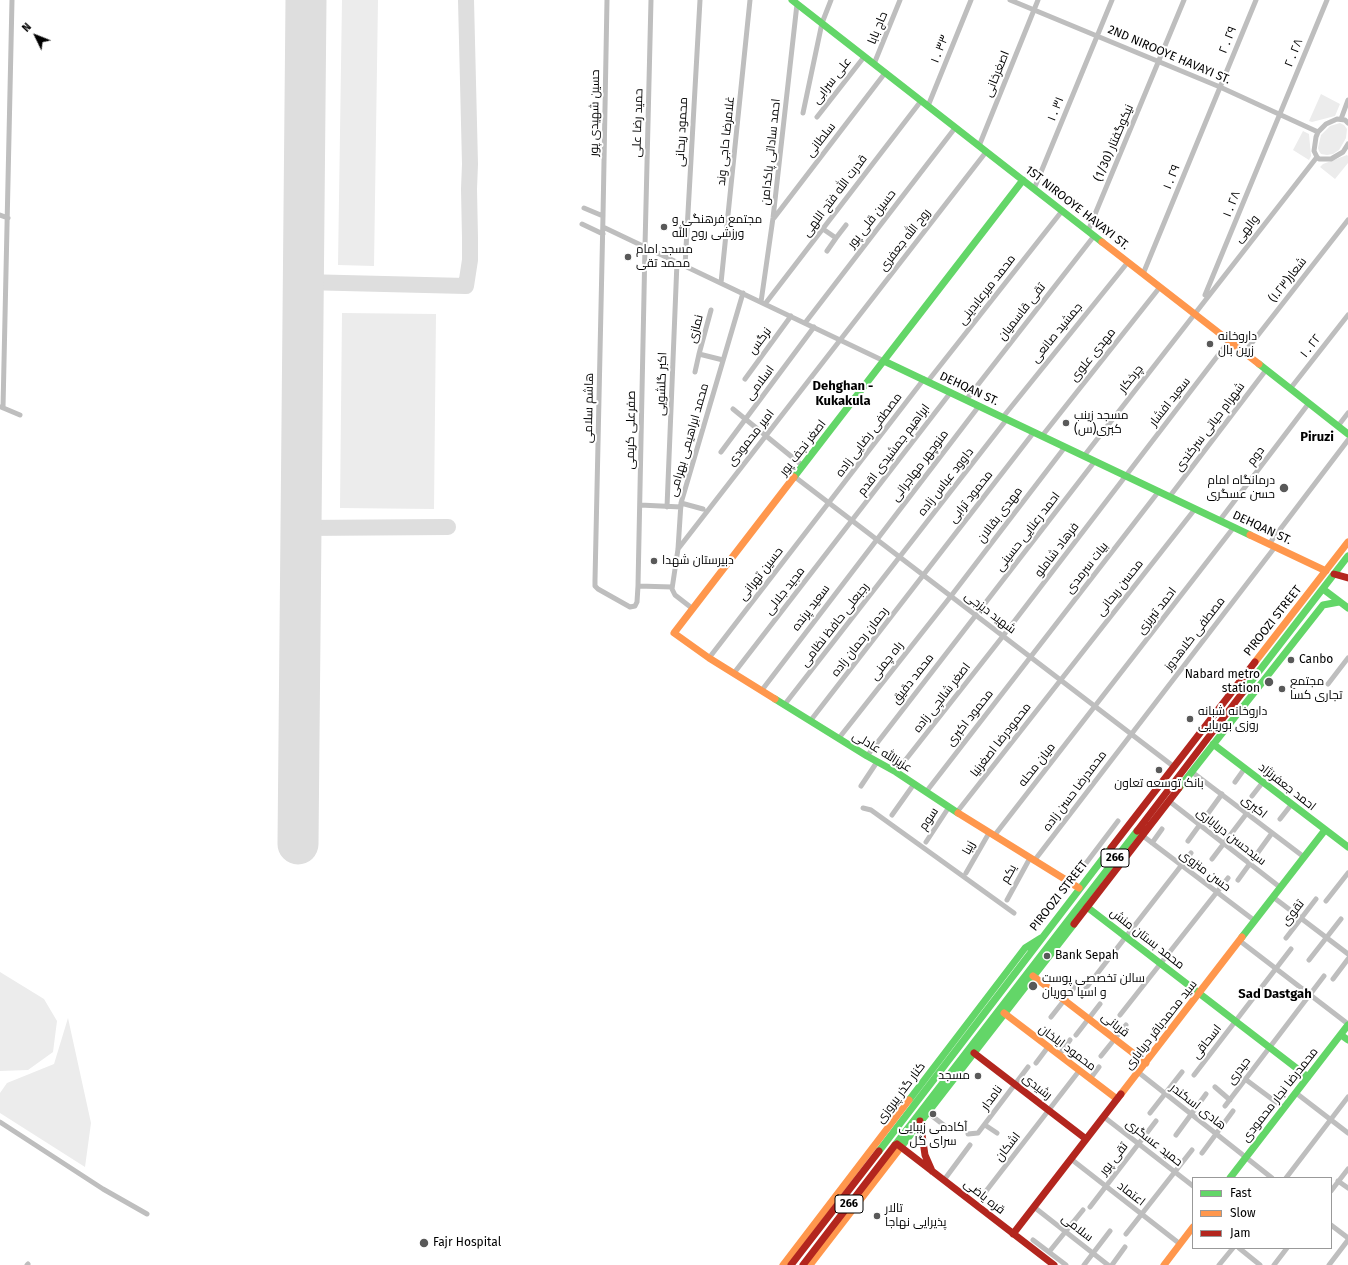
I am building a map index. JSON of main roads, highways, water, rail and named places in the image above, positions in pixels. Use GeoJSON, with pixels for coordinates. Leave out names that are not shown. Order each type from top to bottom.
{"type":"FeatureCollection","features":[{"type":"Feature","properties":{"kind":"main road","name":"1ST NIROOYE HAVAYI ST."},"geometry":{"type":"LineString","coordinates":[[794,2],[1348,434]]}},
{"type":"Feature","properties":{"kind":"main road","name":"اصغر نجف پور"},"geometry":{"type":"LineString","coordinates":[[674,633],[1023,180]]}},
{"type":"Feature","properties":{"kind":"main road","name":"DEHQAN ST."},"geometry":{"type":"LineString","coordinates":[[884,361],[1326,571],[1348,578]]}},
{"type":"Feature","properties":{"kind":"main road","name":"PIROOZI STREET"},"geometry":{"type":"LineString","coordinates":[[791,1265],[1079,888],[1348,542]]}},
{"type":"Feature","properties":{"kind":"main road","name":"PIROOZI STREET"},"geometry":{"type":"LineString","coordinates":[[803,1265],[898,1145],[1118,854],[1348,556]]}},
{"type":"Feature","properties":{"kind":"main road"},"geometry":{"type":"LineString","coordinates":[[1323,589],[1348,608]]}},
{"type":"Feature","properties":{"kind":"main road"},"geometry":{"type":"LineString","coordinates":[[810,1265],[898,1145],[928,1112],[1280,659],[1324,605],[1339,602]]}},
{"type":"Feature","properties":{"kind":"main road","name":"عزیزالله عادلی"},"geometry":{"type":"LineString","coordinates":[[674,633],[709,658],[867,756],[896,772],[992,835],[1088,894]]}},
{"type":"Feature","properties":{"kind":"main road"},"geometry":{"type":"LineString","coordinates":[[1265,664],[1280,659]]}},
{"type":"Feature","properties":{"kind":"main road"},"geometry":{"type":"LineString","coordinates":[[1251,682],[1251,696]]}},
{"type":"Feature","properties":{"kind":"main road","name":"احمد جعفرنژاد"},"geometry":{"type":"LineString","coordinates":[[1207,739],[1348,847]]}},
{"type":"Feature","properties":{"kind":"main road","name":"سید محمدباقر دریاباری"},"geometry":{"type":"LineString","coordinates":[[1013,1234],[1325,830]]}},
{"type":"Feature","properties":{"kind":"main road"},"geometry":{"type":"LineString","coordinates":[[1110,848],[1118,854]]}},
{"type":"Feature","properties":{"kind":"main road","name":"محمد بستان منش"},"geometry":{"type":"LineString","coordinates":[[1088,907],[1308,1077]]}},
{"type":"Feature","properties":{"kind":"main road","name":"کنار گذر پیروزی"},"geometry":{"type":"LineString","coordinates":[[783,1265],[1025,948],[1041,938]]}},
{"type":"Feature","properties":{"kind":"main road","name":"قربانی"},"geometry":{"type":"LineString","coordinates":[[1033,976],[1146,1063]]}},
{"type":"Feature","properties":{"kind":"main road","name":"محمود ایلخان"},"geometry":{"type":"LineString","coordinates":[[1004,1013],[1117,1099]]}},
{"type":"Feature","properties":{"kind":"main road","name":"محمدرضا نجار محمودی"},"geometry":{"type":"LineString","coordinates":[[1231,1177],[1348,1024]]}},
{"type":"Feature","properties":{"kind":"main road"},"geometry":{"type":"LineString","coordinates":[[1340,1035],[1348,1040]]}},
{"type":"Feature","properties":{"kind":"main road","name":"رشیدی"},"geometry":{"type":"LineString","coordinates":[[974,1053],[1086,1140]]}},
{"type":"Feature","properties":{"kind":"main road"},"geometry":{"type":"LineString","coordinates":[[920,1121],[925,1155],[932,1171]]}},
{"type":"Feature","properties":{"kind":"main road","name":"قره یاضی"},"geometry":{"type":"LineString","coordinates":[[888,1138],[1054,1265]]}},
{"type":"Feature","properties":{"kind":"main road"},"geometry":{"type":"LineString","coordinates":[[828,1216],[835,1198]]}},
{"type":"Feature","properties":{"kind":"main road"},"geometry":{"type":"LineString","coordinates":[[1164,1265],[1192,1228]]}},
{"type":"Feature","properties":{"kind":"place","name":"مجتمع فرهنگی و ورزشی روح الله"},"geometry":{"type":"Point","coordinates":[664,227]}},
{"type":"Feature","properties":{"kind":"place","name":"مسجد امام محمد تقی"},"geometry":{"type":"Point","coordinates":[628,257]}},
{"type":"Feature","properties":{"kind":"place","name":"داروخانه زرین بال"},"geometry":{"type":"Point","coordinates":[1210,344]}},
{"type":"Feature","properties":{"kind":"place","name":"مسجد زینب کبری(س)"},"geometry":{"type":"Point","coordinates":[1066,423]}},
{"type":"Feature","properties":{"kind":"place","name":"درمانگاه امام حسن عسگری"},"geometry":{"type":"Point","coordinates":[1284,488]}},
{"type":"Feature","properties":{"kind":"place","name":"دبیرستان شهدا"},"geometry":{"type":"Point","coordinates":[654,561]}},
{"type":"Feature","properties":{"kind":"place","name":"Canbo"},"geometry":{"type":"Point","coordinates":[1291,660]}},
{"type":"Feature","properties":{"kind":"place","name":"Nabard metro station"},"geometry":{"type":"Point","coordinates":[1269,682]}},
{"type":"Feature","properties":{"kind":"place","name":"مجتمع تجاری کسا"},"geometry":{"type":"Point","coordinates":[1282,689]}},
{"type":"Feature","properties":{"kind":"place","name":"داروخانه شبانه روزی بوریایی"},"geometry":{"type":"Point","coordinates":[1190,719]}},
{"type":"Feature","properties":{"kind":"place","name":"بانک توسعه تعاون"},"geometry":{"type":"Point","coordinates":[1159,770]}},
{"type":"Feature","properties":{"kind":"place","name":"Bank Sepah"},"geometry":{"type":"Point","coordinates":[1047,956]}},
{"type":"Feature","properties":{"kind":"place","name":"سالن تخصصی پوست و اسپا حوریان"},"geometry":{"type":"Point","coordinates":[1033,986]}},
{"type":"Feature","properties":{"kind":"place","name":"مسجد"},"geometry":{"type":"Point","coordinates":[978,1076]}},
{"type":"Feature","properties":{"kind":"place","name":"آکادمی زیبایی سرای گل"},"geometry":{"type":"Point","coordinates":[933,1114]}},
{"type":"Feature","properties":{"kind":"place","name":"تالار پذیرایی نهاجا"},"geometry":{"type":"Point","coordinates":[877,1216]}},
{"type":"Feature","properties":{"kind":"place","name":"Fajr Hospital"},"geometry":{"type":"Point","coordinates":[424,1243]}},
{"type":"Feature","properties":{"kind":"district","name":"Dehghan - Kukakula"},"geometry":{"type":"Point","coordinates":[843,394]}},
{"type":"Feature","properties":{"kind":"district","name":"Piruzi"},"geometry":{"type":"Point","coordinates":[1317,437]}},
{"type":"Feature","properties":{"kind":"district","name":"Sad Dastgah"},"geometry":{"type":"Point","coordinates":[1275,994]}}]}
